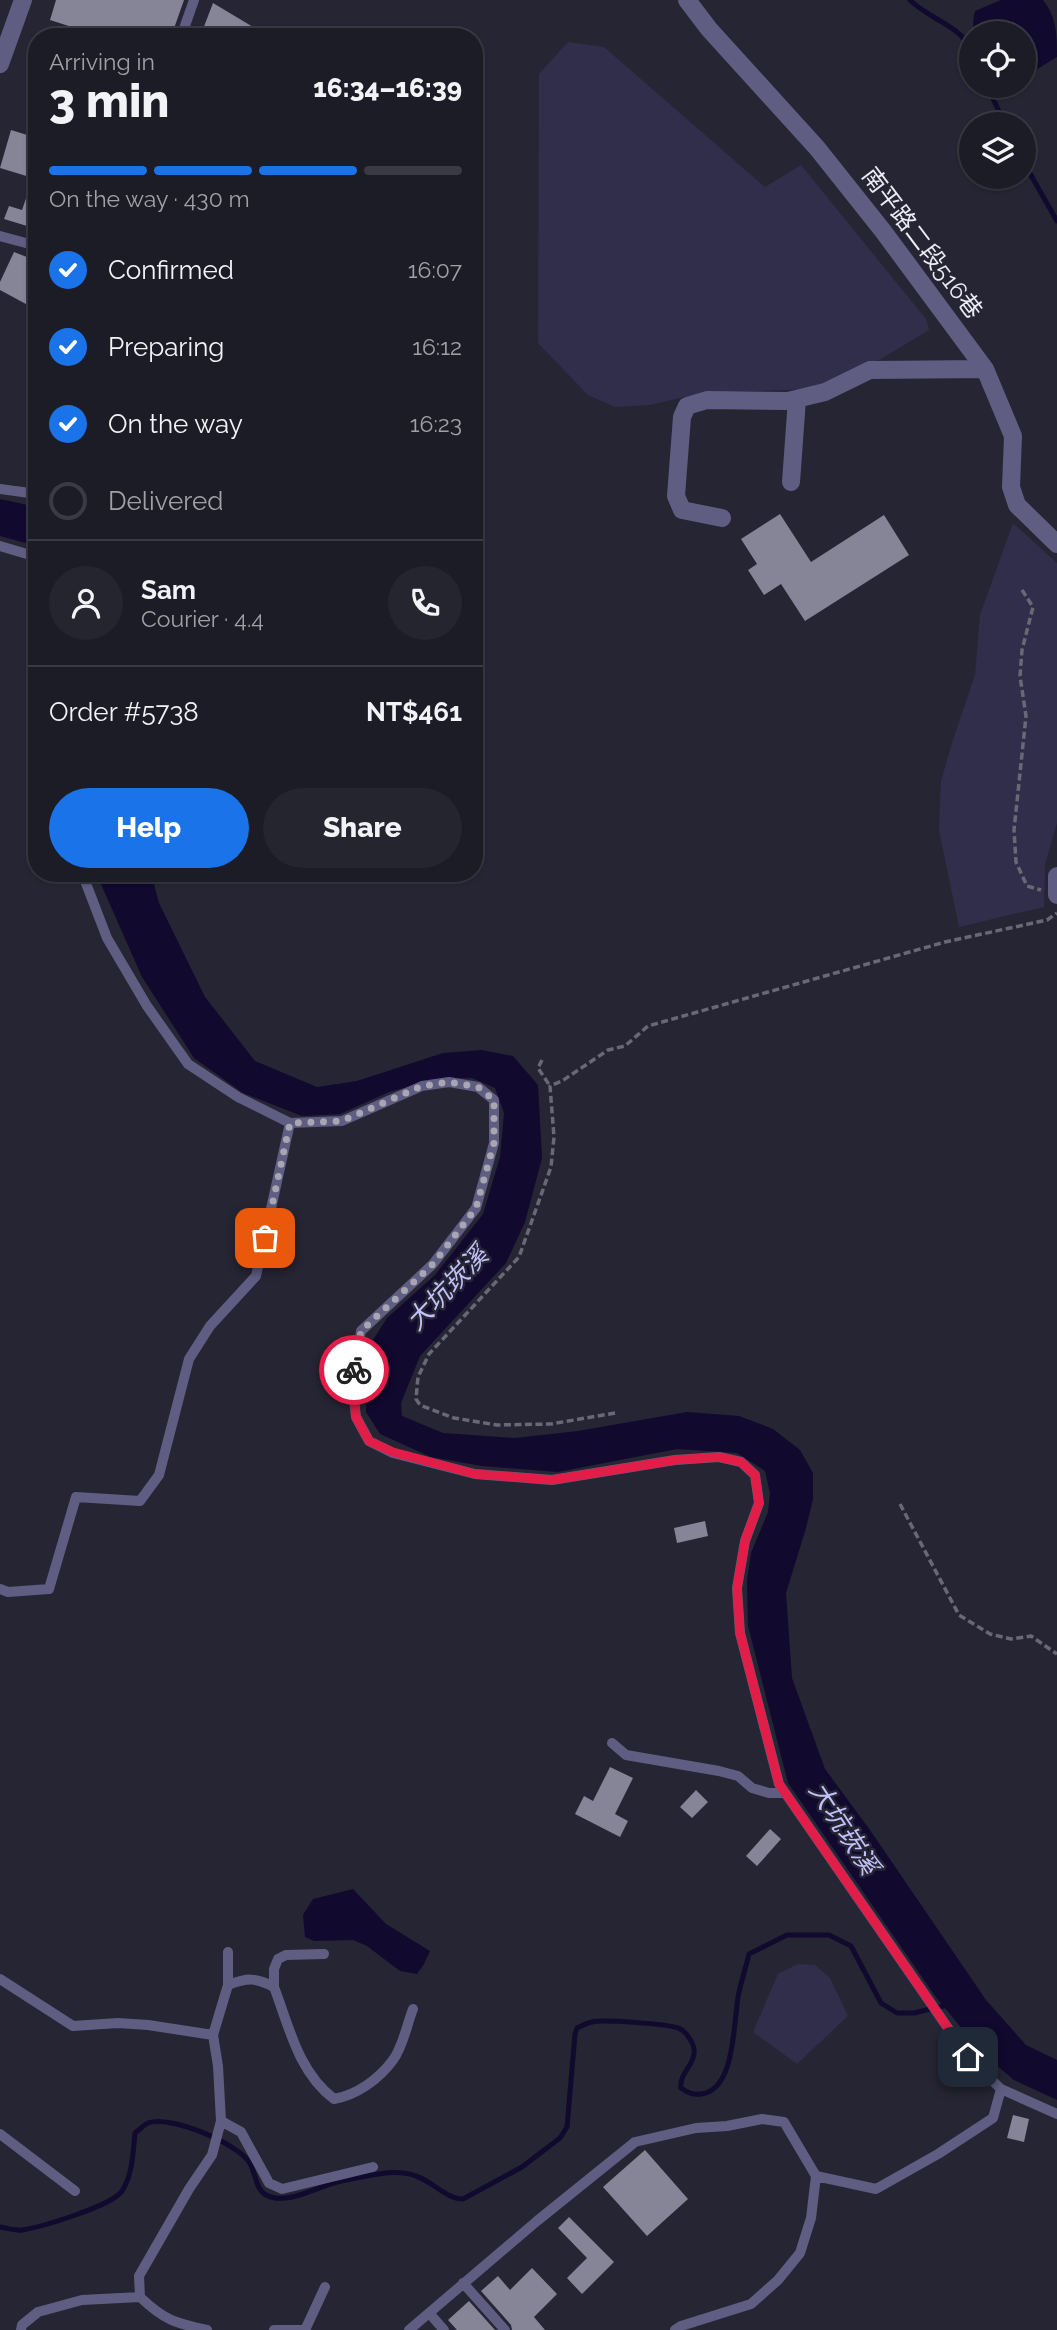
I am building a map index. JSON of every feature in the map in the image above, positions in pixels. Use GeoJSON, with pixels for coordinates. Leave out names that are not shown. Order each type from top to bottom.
{"type":"FeatureCollection","features":[{"type":"Feature","properties":{"kind":"street"},"geometry":{"type":"LineString","coordinates":[[0,64],[23,0]]}},
{"type":"Feature","properties":{"kind":"street","name":"南平路二段516巷"},"geometry":{"type":"LineString","coordinates":[[687,0],[709,29],[817,148],[883,231],[985,369],[1013,436],[1011,487],[1017,505],[1057,544]]}},
{"type":"Feature","properties":{"kind":"street"},"geometry":{"type":"LineString","coordinates":[[722,518],[682,510],[676,496],[682,417],[687,406],[707,400],[788,401],[825,392],[870,370],[985,369]]}},
{"type":"Feature","properties":{"kind":"street"},"geometry":{"type":"LineString","coordinates":[[792,482],[797,399]]}},
{"type":"Feature","properties":{"kind":"street"},"geometry":{"type":"LineString","coordinates":[[1057,876],[1057,895]]}},
{"type":"Feature","properties":{"kind":"lane"},"geometry":{"type":"LineString","coordinates":[[184,28],[194,0]]}},
{"type":"Feature","properties":{"kind":"lane"},"geometry":{"type":"LineString","coordinates":[[0,236],[28,244]]}},
{"type":"Feature","properties":{"kind":"lane"},"geometry":{"type":"LineString","coordinates":[[0,489],[28,493]]}},
{"type":"Feature","properties":{"kind":"lane"},"geometry":{"type":"LineString","coordinates":[[0,546],[28,554]]}},
{"type":"Feature","properties":{"kind":"lane"},"geometry":{"type":"LineString","coordinates":[[85,882],[107,938],[147,1006],[188,1064],[238,1097],[290,1123],[342,1121],[422,1086],[449,1082],[478,1087],[494,1100],[494,1143],[476,1208],[433,1264],[361,1331],[352,1382],[356,1417],[369,1441],[393,1452],[475,1474],[552,1480],[675,1460],[719,1457],[741,1462],[755,1475],[759,1503],[745,1541],[737,1588],[740,1633],[779,1784],[968,2057],[1001,2089],[1057,2114]]}},
{"type":"Feature","properties":{"kind":"lane"},"geometry":{"type":"LineString","coordinates":[[0,1589],[8,1592],[49,1589],[76,1497],[140,1501],[159,1475],[189,1359],[210,1326],[256,1276],[290,1123]]}},
{"type":"Feature","properties":{"kind":"lane"},"geometry":{"type":"LineString","coordinates":[[612,1743],[626,1755],[719,1771],[738,1776],[752,1788],[769,1793],[785,1793]]}},
{"type":"Feature","properties":{"kind":"lane"},"geometry":{"type":"LineString","coordinates":[[207,2330],[172,2322],[154,2311],[140,2297],[139,2276],[213,2150],[220,2124],[218,2066],[213,2035],[228,1985],[229,1952]]}},
{"type":"Feature","properties":{"kind":"lane"},"geometry":{"type":"LineString","coordinates":[[324,1954],[286,1955],[278,1959],[274,1969],[274,1987],[303,2065],[334,2099],[350,2096],[374,2079],[394,2059],[413,2009]]}},
{"type":"Feature","properties":{"kind":"lane"},"geometry":{"type":"LineString","coordinates":[[0,1979],[74,2026],[118,2023],[213,2035]]}},
{"type":"Feature","properties":{"kind":"lane"},"geometry":{"type":"LineString","coordinates":[[228,1985],[241,1980],[258,1979],[274,1987]]}},
{"type":"Feature","properties":{"kind":"lane"},"geometry":{"type":"LineString","coordinates":[[817,2176],[876,2189],[938,2154],[993,2118],[1001,2089]]}},
{"type":"Feature","properties":{"kind":"lane"},"geometry":{"type":"LineString","coordinates":[[409,2330],[635,2142],[696,2128],[727,2126],[762,2119],[784,2122],[817,2176],[811,2218],[800,2253],[778,2280],[751,2304],[675,2330]]}},
{"type":"Feature","properties":{"kind":"lane"},"geometry":{"type":"LineString","coordinates":[[220,2124],[241,2132],[269,2183],[282,2189],[373,2167]]}},
{"type":"Feature","properties":{"kind":"lane"},"geometry":{"type":"LineString","coordinates":[[0,2134],[75,2191]]}},
{"type":"Feature","properties":{"kind":"lane"},"geometry":{"type":"LineString","coordinates":[[463,2283],[505,2330]]}},
{"type":"Feature","properties":{"kind":"lane"},"geometry":{"type":"LineString","coordinates":[[274,2330],[305,2330],[325,2287]]}},
{"type":"Feature","properties":{"kind":"lane"},"geometry":{"type":"LineString","coordinates":[[21,2330],[22,2325],[38,2312],[82,2300],[140,2297]]}},
{"type":"Feature","properties":{"kind":"lane"},"geometry":{"type":"LineString","coordinates":[[430,2314],[444,2330]]}},
{"type":"Feature","properties":{"kind":"path"},"geometry":{"type":"LineString","coordinates":[[1022,590],[1033,607],[1021,650],[1020,676],[1026,716],[1014,830],[1016,862],[1027,886],[1057,895]]}},
{"type":"Feature","properties":{"kind":"path"},"geometry":{"type":"LineString","coordinates":[[550,1086],[608,1050],[625,1046],[648,1026],[945,942],[1047,920],[1057,913]]}},
{"type":"Feature","properties":{"kind":"path"},"geometry":{"type":"LineString","coordinates":[[542,1060],[538,1068],[550,1086],[552,1103],[554,1137],[551,1167],[519,1257],[429,1354],[418,1377],[416,1399],[421,1405],[454,1418],[497,1425],[551,1424],[615,1413]]}},
{"type":"Feature","properties":{"kind":"path"},"geometry":{"type":"LineString","coordinates":[[900,1504],[959,1615],[990,1634],[1011,1639],[1031,1636],[1057,1654]]}},
{"type":"Feature","properties":{"kind":"shaded area"},"geometry":{"type":"Polygon","coordinates":[[[568,42],[604,47],[765,187],[801,165],[926,319],[929,330],[881,359],[811,389],[730,392],[684,397],[650,405],[615,407],[588,395],[538,343],[539,74],[568,42]]]}},
{"type":"Feature","properties":{"kind":"shaded area"},"geometry":{"type":"Polygon","coordinates":[[[1013,523],[1057,563],[1057,823],[1045,865],[1044,907],[959,927],[939,830],[941,781],[975,675],[980,615],[1013,523]]]}},
{"type":"Feature","properties":{"kind":"shaded area"},"geometry":{"type":"Polygon","coordinates":[[[798,1964],[815,1965],[830,1978],[848,2016],[797,2064],[753,2032],[778,1974],[798,1964]]]}},
{"type":"Feature","properties":{"kind":"water"},"geometry":{"type":"Polygon","coordinates":[[[1001,0],[1043,0],[1054,20],[1057,57],[1036,70],[1036,21],[973,21],[975,11],[1001,0]]]}},
{"type":"Feature","properties":{"kind":"water"},"geometry":{"type":"Polygon","coordinates":[[[0,499],[28,505],[28,544],[0,536],[0,499]]]}},
{"type":"Feature","properties":{"kind":"water","name":"大坑崁溪"},"geometry":{"type":"Polygon","coordinates":[[[100,882],[153,882],[159,903],[205,997],[255,1061],[317,1087],[357,1081],[443,1053],[482,1050],[513,1056],[538,1085],[542,1158],[525,1222],[506,1263],[420,1356],[401,1403],[402,1416],[443,1433],[515,1438],[578,1431],[687,1412],[739,1416],[773,1429],[800,1450],[813,1473],[813,1499],[786,1593],[792,1678],[825,1769],[986,2000],[1026,2045],[1057,2060],[1057,2100],[1014,2080],[983,2054],[935,1996],[788,1783],[748,1626],[747,1581],[751,1553],[768,1512],[770,1493],[765,1471],[737,1453],[677,1449],[558,1472],[482,1466],[431,1457],[380,1434],[366,1412],[366,1351],[387,1318],[435,1275],[483,1214],[500,1157],[504,1113],[495,1088],[472,1078],[436,1079],[389,1092],[340,1114],[302,1116],[243,1093],[194,1058],[142,977],[100,882]]]}},
{"type":"Feature","properties":{"kind":"water"},"geometry":{"type":"Polygon","coordinates":[[[353,1889],[386,1924],[430,1951],[417,1974],[400,1971],[367,1946],[353,1940],[314,1941],[305,1937],[303,1915],[313,1899],[353,1889]]]}},
{"type":"Feature","properties":{"kind":"building"},"geometry":{"type":"Polygon","coordinates":[[[56,0],[184,0],[174,28],[75,28],[50,20],[56,0]]]}},
{"type":"Feature","properties":{"kind":"building"},"geometry":{"type":"Polygon","coordinates":[[[213,3],[255,28],[203,28],[213,3]]]}},
{"type":"Feature","properties":{"kind":"building"},"geometry":{"type":"Polygon","coordinates":[[[11,130],[28,135],[28,176],[0,168],[11,130]]]}},
{"type":"Feature","properties":{"kind":"building"},"geometry":{"type":"Polygon","coordinates":[[[28,193],[28,226],[4,219],[9,206],[22,210],[28,193]]]}},
{"type":"Feature","properties":{"kind":"building"},"geometry":{"type":"Polygon","coordinates":[[[14,252],[28,257],[28,305],[0,290],[0,282],[14,252]]]}},
{"type":"Feature","properties":{"kind":"building"},"geometry":{"type":"Polygon","coordinates":[[[780,514],[811,562],[884,515],[909,555],[805,621],[781,584],[764,595],[748,570],[757,564],[741,539],[780,514]]]}},
{"type":"Feature","properties":{"kind":"building"},"geometry":{"type":"Polygon","coordinates":[[[705,1521],[708,1536],[677,1543],[674,1528],[705,1521]]]}},
{"type":"Feature","properties":{"kind":"building"},"geometry":{"type":"Polygon","coordinates":[[[610,1767],[633,1778],[615,1814],[628,1821],[620,1837],[575,1814],[584,1796],[593,1801],[610,1767]]]}},
{"type":"Feature","properties":{"kind":"building"},"geometry":{"type":"Polygon","coordinates":[[[696,1790],[708,1802],[692,1818],[680,1807],[696,1790]]]}},
{"type":"Feature","properties":{"kind":"building"},"geometry":{"type":"Polygon","coordinates":[[[770,1829],[781,1839],[757,1866],[746,1856],[770,1829]]]}},
{"type":"Feature","properties":{"kind":"building"},"geometry":{"type":"Polygon","coordinates":[[[1013,2115],[1029,2119],[1024,2142],[1007,2138],[1013,2115]]]}},
{"type":"Feature","properties":{"kind":"building"},"geometry":{"type":"Polygon","coordinates":[[[645,2150],[688,2199],[647,2236],[603,2187],[645,2150]]]}},
{"type":"Feature","properties":{"kind":"building"},"geometry":{"type":"Polygon","coordinates":[[[569,2217],[614,2262],[582,2294],[567,2278],[587,2258],[558,2228],[569,2217]]]}},
{"type":"Feature","properties":{"kind":"building"},"geometry":{"type":"Polygon","coordinates":[[[532,2268],[557,2294],[534,2317],[545,2330],[512,2330],[511,2325],[481,2291],[498,2276],[510,2290],[532,2268]]]}},
{"type":"Feature","properties":{"kind":"building"},"geometry":{"type":"Polygon","coordinates":[[[469,2301],[495,2330],[457,2330],[448,2320],[469,2301]]]}},
{"type":"Feature","properties":{"kind":"waterway"},"geometry":{"type":"LineString","coordinates":[[910,0],[959,34]]}},
{"type":"Feature","properties":{"kind":"waterway"},"geometry":{"type":"LineString","coordinates":[[993,98],[999,112]]}},
{"type":"Feature","properties":{"kind":"waterway"},"geometry":{"type":"LineString","coordinates":[[1036,184],[1057,221]]}},
{"type":"Feature","properties":{"kind":"waterway"},"geometry":{"type":"LineString","coordinates":[[0,2227],[19,2230],[44,2225],[91,2209],[116,2197],[128,2177],[135,2133],[148,2123],[158,2122],[202,2132],[231,2147],[249,2162],[262,2192],[274,2198],[292,2197],[337,2182],[393,2173],[416,2176],[451,2196],[463,2199],[522,2167],[560,2138],[567,2127],[575,2034],[577,2028],[590,2022],[662,2025],[681,2029],[694,2049],[693,2059],[682,2078],[681,2088],[695,2094],[713,2089],[727,2067],[739,1992],[749,1954],[787,1935],[829,1935],[851,1946],[881,2003],[897,2013],[914,2013],[947,2005]]}},
{"type":"Feature","properties":{"kind":"way so far"},"geometry":{"type":"LineString","coordinates":[[265,1238],[290,1123],[342,1121],[422,1086],[449,1082],[478,1087],[494,1100],[494,1143],[476,1208],[433,1264],[361,1331],[354,1370]]}},
{"type":"Feature","properties":{"kind":"route"},"geometry":{"type":"LineString","coordinates":[[354,1370],[352,1382],[356,1417],[369,1441],[393,1452],[475,1474],[552,1480],[675,1460],[719,1457],[741,1462],[755,1475],[759,1503],[745,1541],[737,1588],[740,1633],[779,1784],[968,2057]]}}]}
